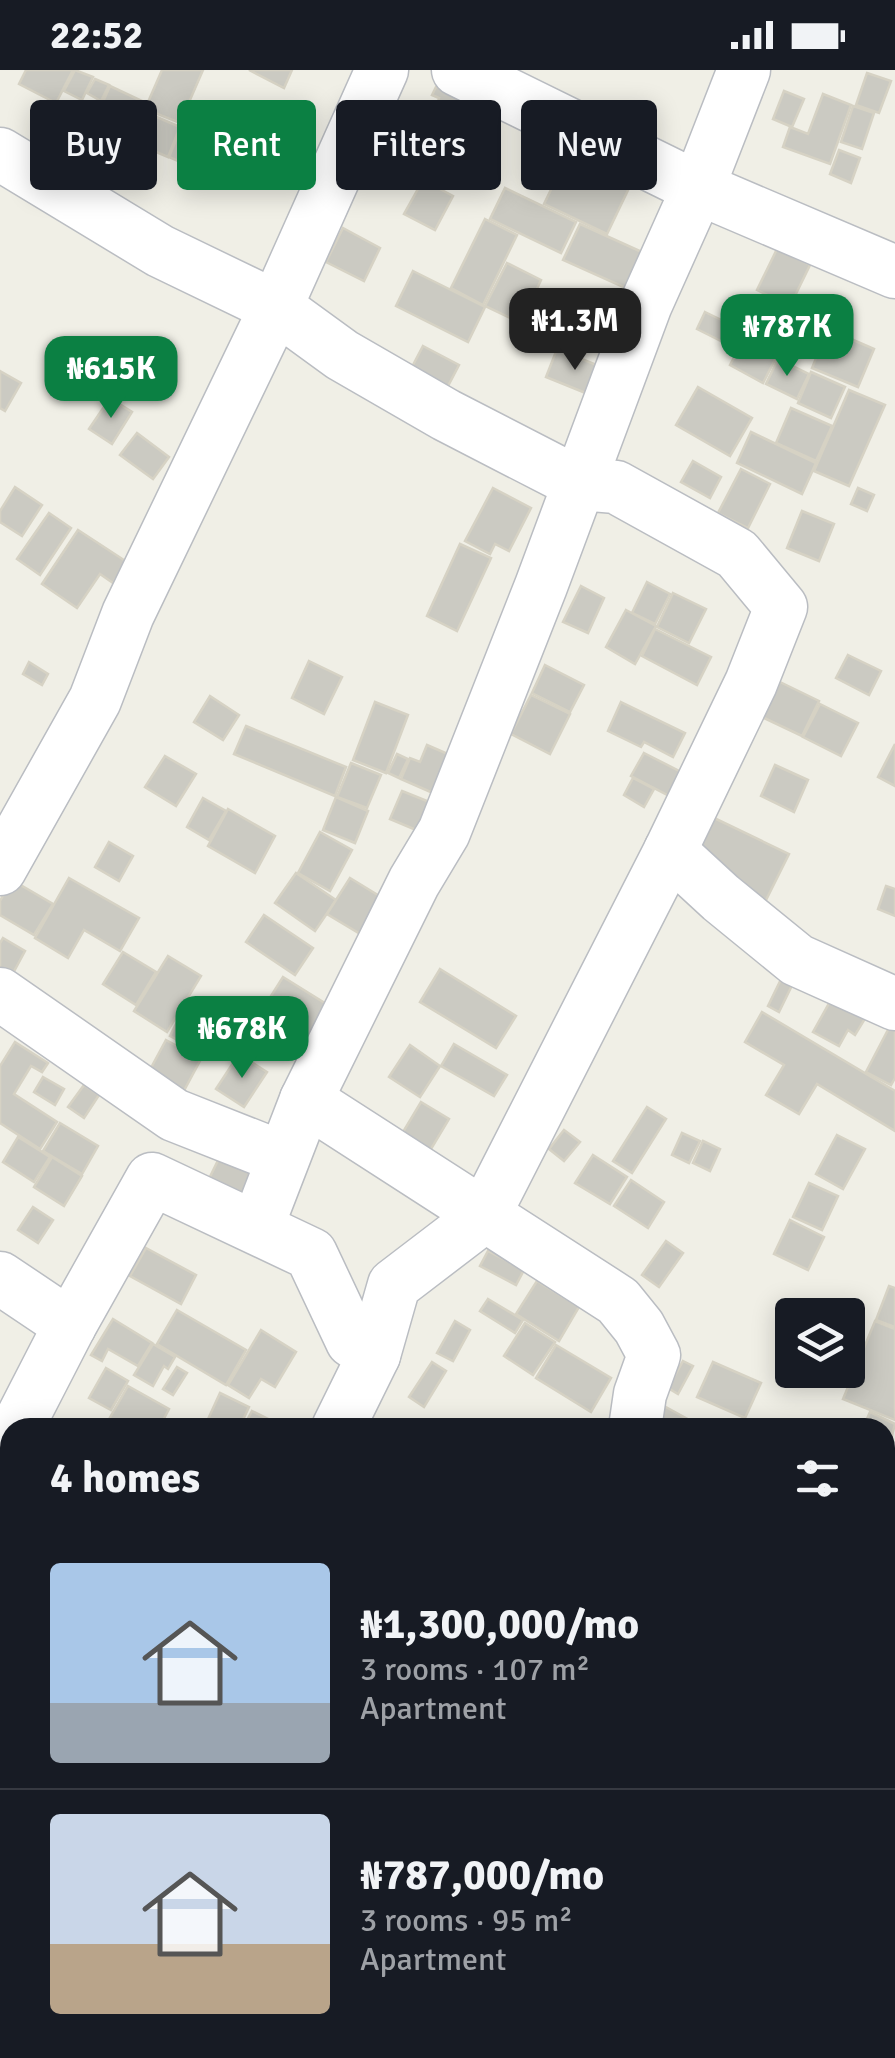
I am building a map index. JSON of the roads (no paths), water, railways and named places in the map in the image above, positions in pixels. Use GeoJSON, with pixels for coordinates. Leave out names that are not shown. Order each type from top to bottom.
{"type":"FeatureCollection","features":[{"type":"Feature","properties":{"kind":"street"},"geometry":{"type":"LineString","coordinates":[[0,869],[95,700],[128,614],[276,307],[382,70]]}},
{"type":"Feature","properties":{"kind":"street"},"geometry":{"type":"LineString","coordinates":[[458,70],[698,188],[895,272]]}},
{"type":"Feature","properties":{"kind":"street"},"geometry":{"type":"LineString","coordinates":[[257,1227],[306,1100],[414,882],[444,832],[646,304],[698,188],[744,70]]}},
{"type":"Feature","properties":{"kind":"street"},"geometry":{"type":"LineString","coordinates":[[0,154],[160,250],[276,307],[342,355],[446,415],[580,484],[616,487],[736,554],[782,607],[670,851],[483,1217],[394,1285],[374,1355],[343,1418]]}},
{"type":"Feature","properties":{"kind":"street"},"geometry":{"type":"LineString","coordinates":[[670,851],[720,898],[798,960],[895,1004]]}},
{"type":"Feature","properties":{"kind":"street"},"geometry":{"type":"LineString","coordinates":[[0,994],[174,1115],[284,1158]]}},
{"type":"Feature","properties":{"kind":"street"},"geometry":{"type":"LineString","coordinates":[[306,1100],[618,1301],[640,1327],[654,1355],[640,1394],[636,1418]]}},
{"type":"Feature","properties":{"kind":"street"},"geometry":{"type":"LineString","coordinates":[[22,1418],[152,1178],[311,1254],[352,1341],[374,1355]]}},
{"type":"Feature","properties":{"kind":"street"},"geometry":{"type":"LineString","coordinates":[[0,1278],[70,1325]]}}]}
